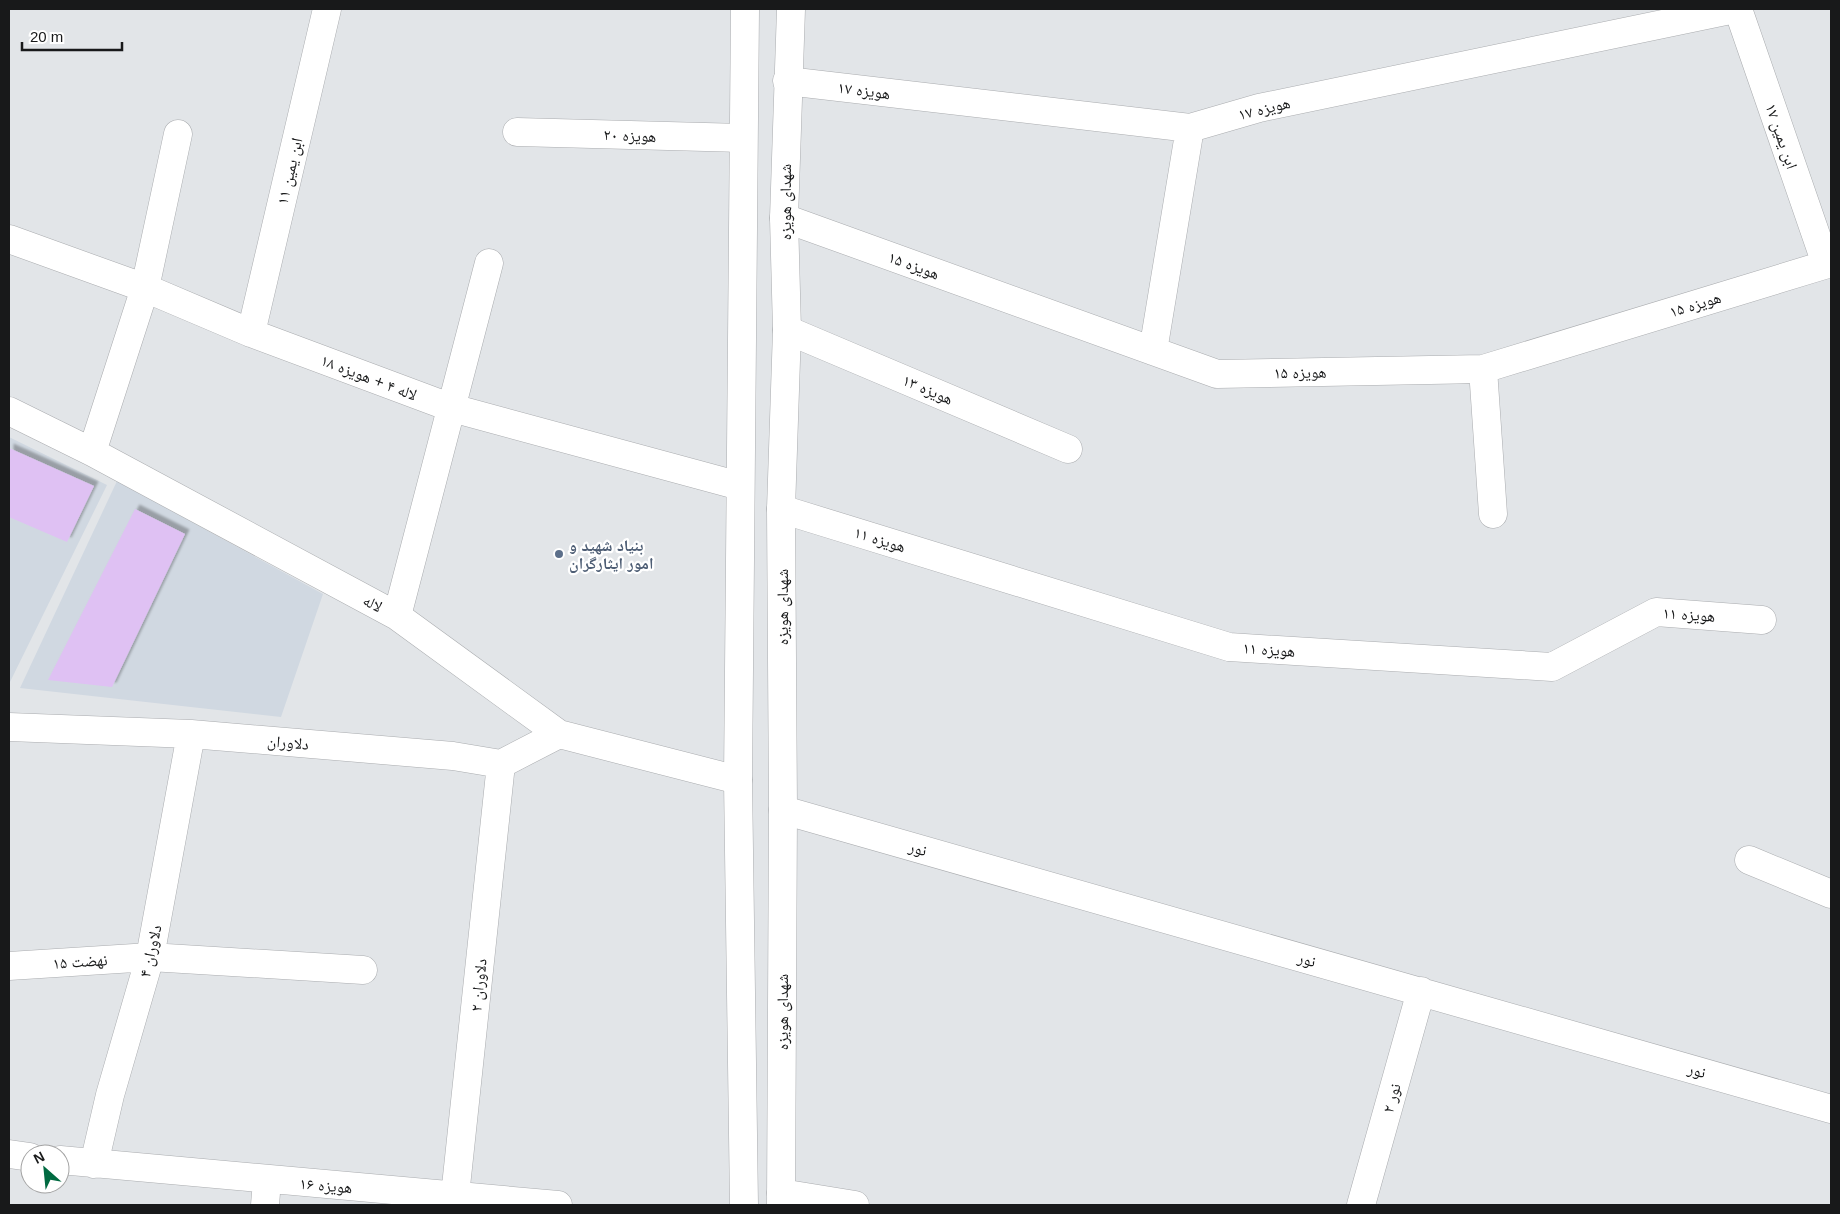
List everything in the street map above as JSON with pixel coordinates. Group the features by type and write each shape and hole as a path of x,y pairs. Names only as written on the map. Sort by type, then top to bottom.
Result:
{"street":[{"name":"ابن یمین ۱۱","path":"251,333 327,9"},
{"path":"744,1205 738,780 745,9"},
{"name":"شهدای هویزه","path":"781,1199 784,810 781,509 787,330 784,218 790,9"},
{"name":"هویزه ۱۷","path":"787,81 1190,128 1259,108 1737,9"},
{"name":"ابن یمین ۱۷","path":"1737,9 1829,263"},
{"path":"1153,351 1190,128"},
{"name":"هویزه ۲۰","path":"518,132 743,138"},
{"path":"92,452 145,288 178,134"},
{"name":"هویزه ۱۵","path":"784,218 1217,374 1483,369 1829,263"},
{"name":"لاله ۴ + هویزه ۱۸","path":"9,239 145,288 251,333 452,408 740,486"},
{"path":"396,616 489,263"},
{"name":"هویزه ۱۳","path":"787,330 1068,449"},
{"path":"1483,369 1492,514"},
{"name":"لاله","path":"9,411 92,452 396,616 559,734 738,780"},
{"name":"هویزه ۱۱","path":"781,509 1228,647 1552,667 1656,612 1762,620"},
{"name":"دلاوران","path":"9,727 191,734 454,756 501,764"},
{"name":"دلاوران ۴","path":"94,1164 110,1095 150,957 191,734"},
{"path":"501,764 559,734"},
{"name":"دلاوران ۲","path":"455,1201 501,764"},
{"name":"نور","path":"784,810 1831,1109"},
{"path":"1749,860 1831,894"},
{"name":"نهضت ۱۵","path":"9,966 150,957 362,970"},
{"name":"نور ۲","path":"1361,1205 1421,991"},
{"name":"هویزه ۱۶","path":"70,1161 266,1192 558,1205"},
{"path":"781,1199 855,1205"}],"shaded area":[{"path":"9,437 107,485 9,684"},
{"path":"117,481 323,594 281,717 20,688"}],"building":[{"path":"9,448 94,486 67,542 9,517"},
{"path":"135,509 185,534 112,687 48,680"}],"place":[{"name":"بنیاد شهید و امور ایثارگران","path":"559,554"}]}
